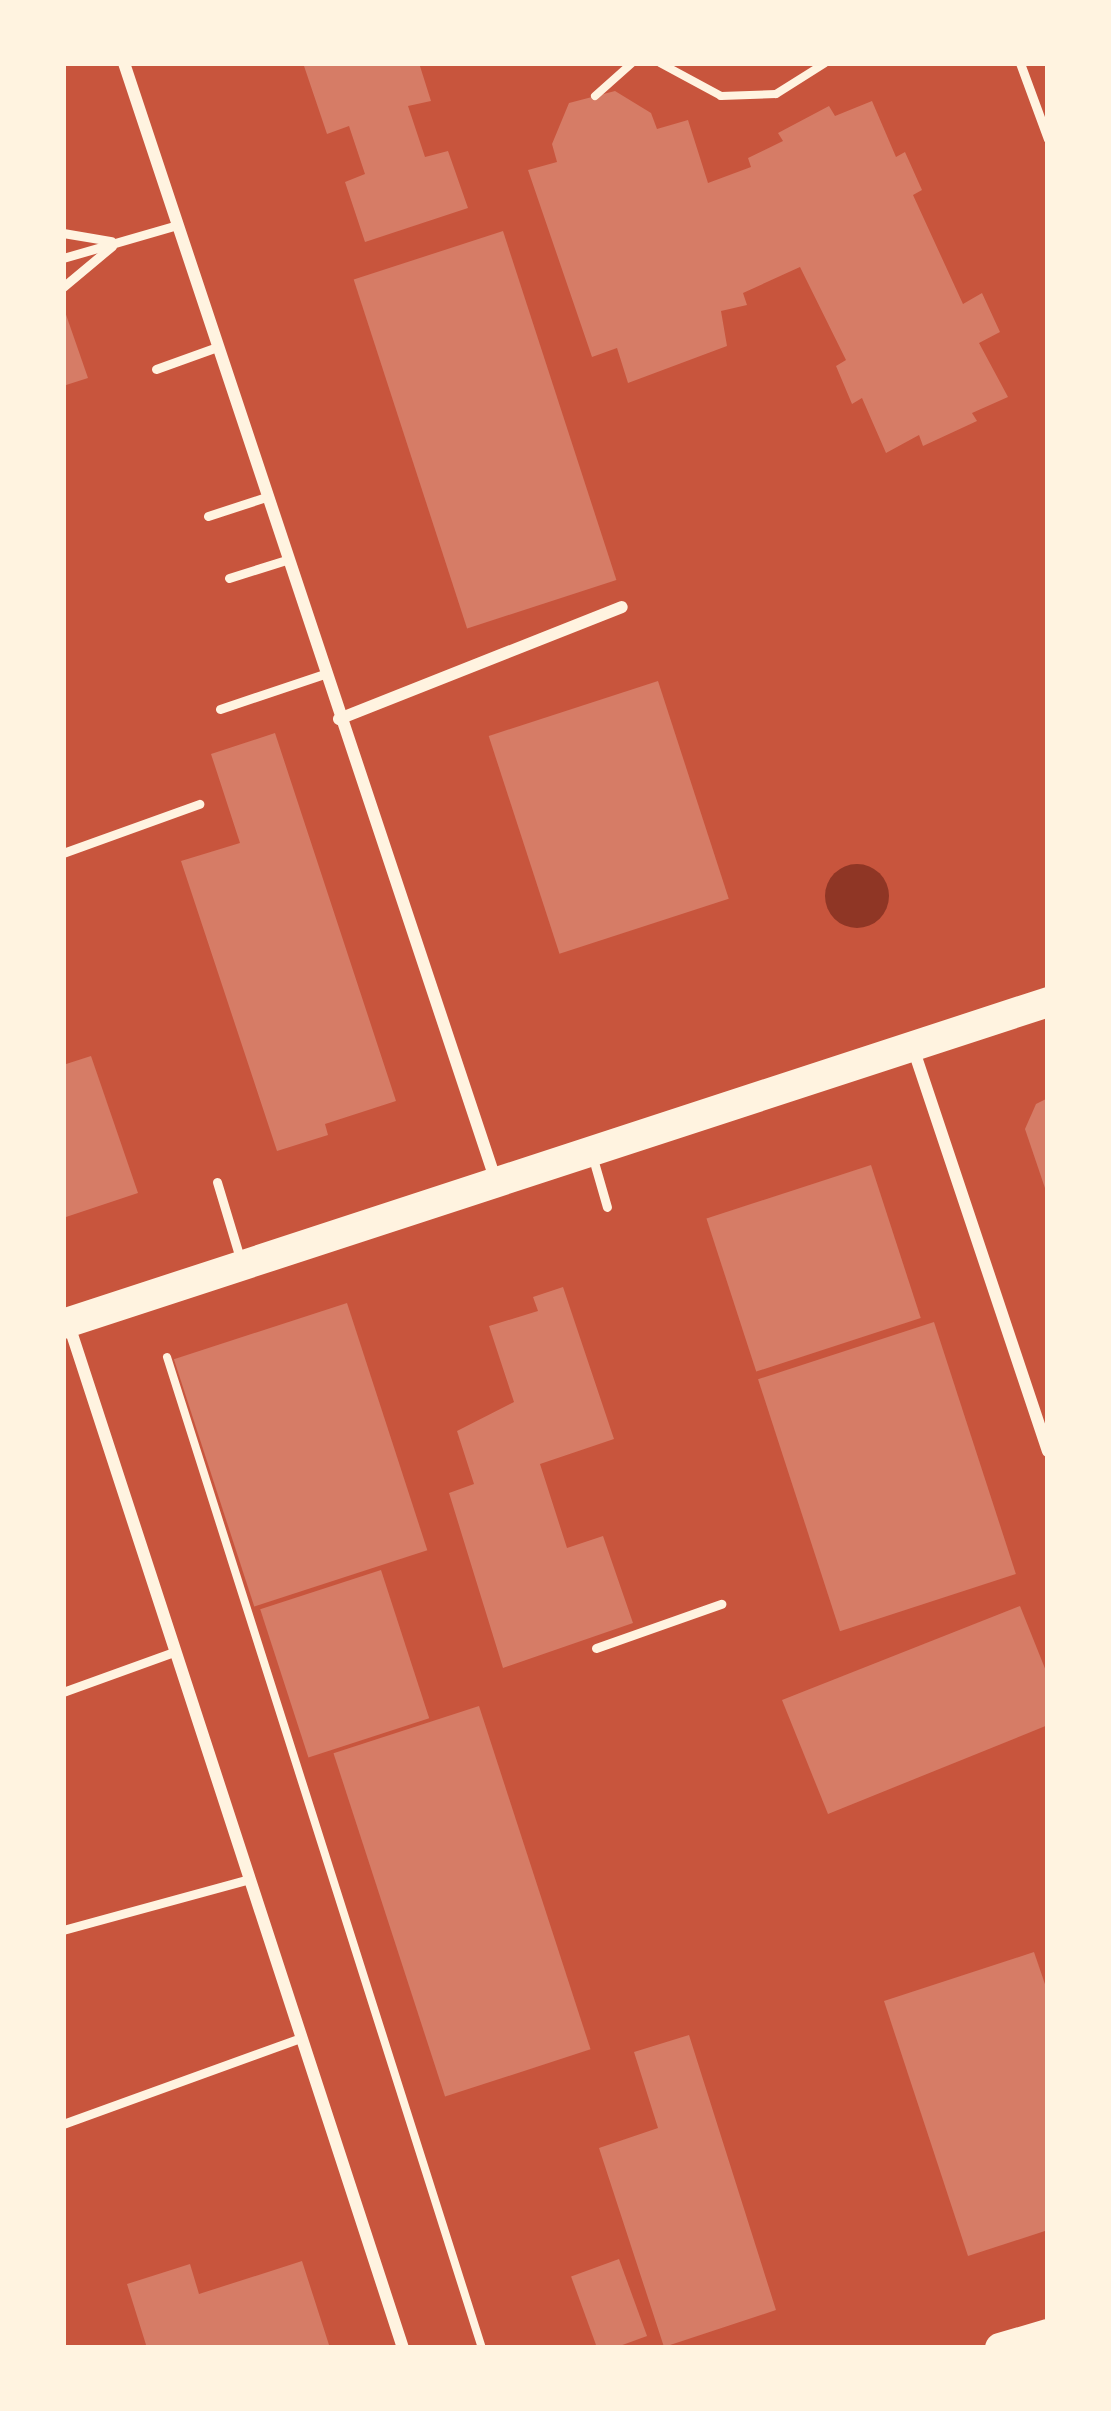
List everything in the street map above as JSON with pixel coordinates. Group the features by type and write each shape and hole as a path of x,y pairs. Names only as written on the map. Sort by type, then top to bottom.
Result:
{"main road":[{"path":"66,1323 914,1052 1048,1002"},
{"path":"1000,2348 1048,2334"}],"street":[{"path":"124,63 497,1185"},
{"path":"339,719 622,607"},
{"path":"914,1052 1048,1450"},
{"path":"66,1323 403,2348"}],"lane":[{"path":"1020,63 1048,139"},
{"path":"63,258 177,225"},
{"path":"63,232 116,242"},
{"path":"63,287 116,242"},
{"path":"156,368 217,347"},
{"path":"208,516 266,497"},
{"path":"230,578 286,560"},
{"path":"220,709 324,674"},
{"path":"63,853 199,804"},
{"path":"592,1155 607,1207"},
{"path":"217,1183 243,1267"},
{"path":"596,1648 721,1604"},
{"path":"63,1692 176,1651"},
{"path":"63,1930 250,1879"},
{"path":"63,2124 302,2038"}],"path":[{"path":"595,96 632,63"},
{"path":"660,63 721,96 776,94 825,63"},
{"path":"166,1357 482,2348"}],"shaded area":[{"path":"857,864 879,874 889,896 879,918 857,928 835,918 825,896 835,874"}],"building":[{"path":"303,63 419,63 431,101 408,106 425,157 448,151 468,208 365,242 345,182 365,174 349,126 327,134"},
{"path":"615,91 651,113 657,129 688,120 708,183 751,167 748,158 783,141 778,133 829,106 835,116 872,101 896,157 905,152 922,190 913,195 963,304 982,293 1000,332 979,343 1008,397 972,413 977,421 923,446 919,435 886,453 862,398 852,404 836,366 846,360 800,267 743,293 747,305 721,311 727,346 628,383 617,348 592,357 528,170 557,162 552,144 569,103"},
{"path":"503,231 616,580 467,629 354,280"},
{"path":"63,306 88,378 63,386"},
{"path":"658,681 729,899 559,954 489,736"},
{"path":"275,733 396,1101 325,1124 328,1135 277,1151 181,861 240,843 211,754"},
{"path":"91,1056 138,1193 63,1218 63,1065"},
{"path":"1048,1098 1047,1194 1025,1129 1036,1104"},
{"path":"871,1165 921,1318 756,1372 706,1218"},
{"path":"563,1287 614,1439 540,1464 567,1548 603,1536 633,1623 503,1668 449,1493 474,1484 457,1431 514,1402 489,1326 538,1311 533,1297"},
{"path":"347,1303 427,1550 254,1607 174,1359"},
{"path":"934,1322 1016,1574 840,1631 758,1379"},
{"path":"381,1570 429,1718 308,1758 260,1609"},
{"path":"1020,1606 1048,1676 1048,1725 828,1814 782,1700"},
{"path":"479,1706 591,2049 445,2097 333,1753"},
{"path":"1034,1952 1048,1993 1048,2230 968,2256 884,2001"},
{"path":"689,2035 776,2310 664,2347 599,2148 658,2128 634,2052"},
{"path":"619,2259 647,2336 614,2348 597,2348 571,2276"},
{"path":"302,2261 330,2348 147,2348 127,2284 190,2264 199,2294"}]}
